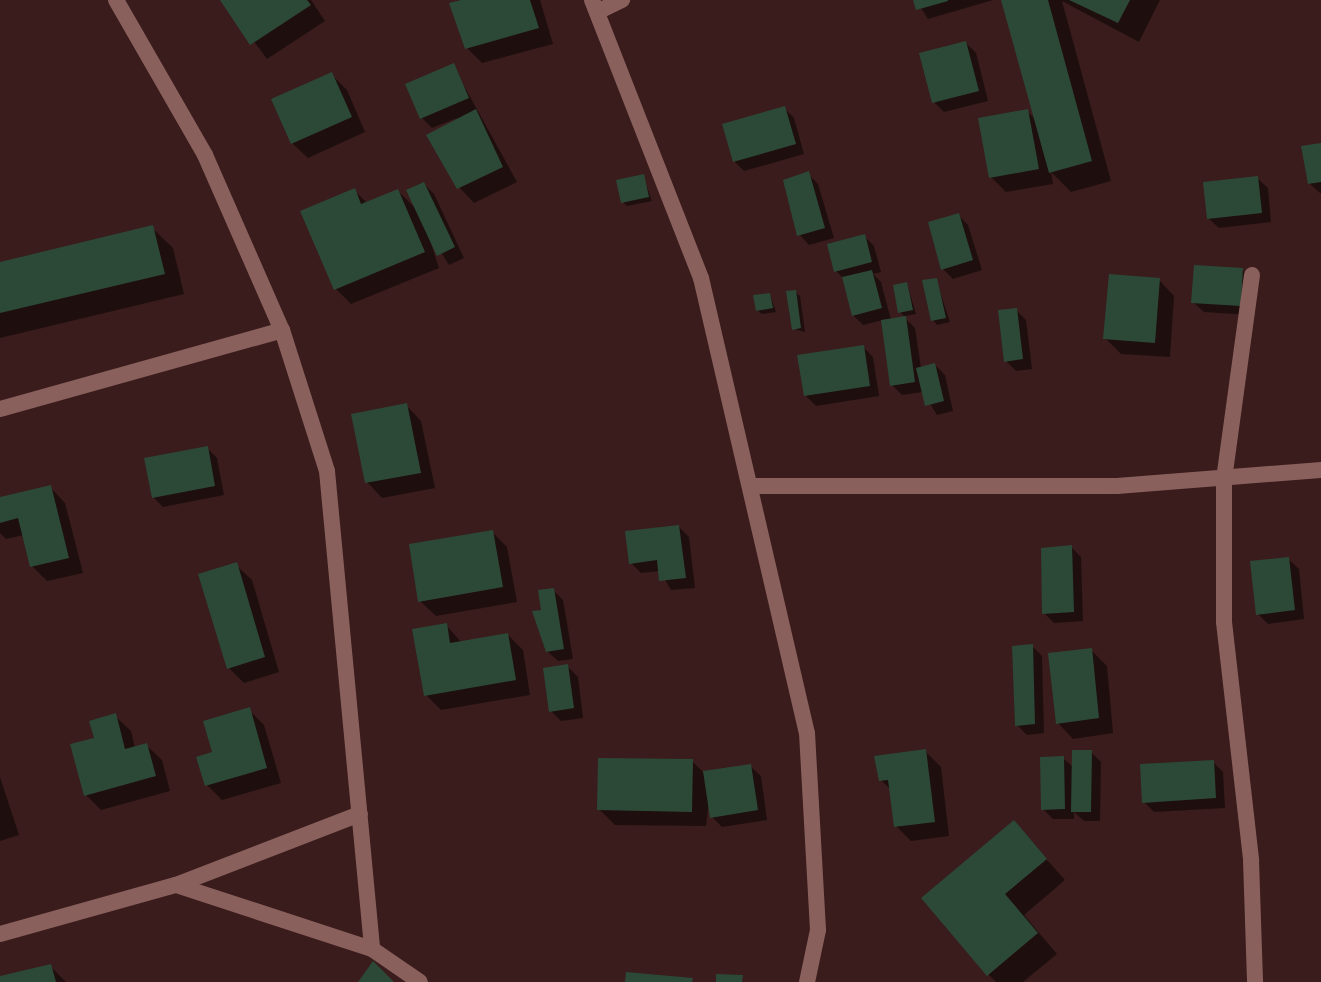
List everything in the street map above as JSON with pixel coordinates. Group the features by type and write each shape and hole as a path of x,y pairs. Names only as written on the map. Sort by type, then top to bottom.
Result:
{"street":[{"path":"116,0 205,155 282,330 327,471 372,949"},
{"path":"622,0 594,6 701,278 752,486 807,733 818,930 807,982"},
{"path":"1252,275 1224,479 1224,622 1251,860 1255,982"},
{"path":"0,409 282,330"},
{"path":"752,486 1117,486 1321,470"},
{"path":"0,934 176,885 360,814"},
{"path":"176,885 372,949 420,982"}],"building":[{"path":"220,0 307,0 311,5 250,45"},
{"path":"461,0 530,0 539,28 465,49 449,3"},
{"path":"913,0 948,0 948,1 916,10"},
{"path":"1001,0 1048,0 1092,161 1049,173"},
{"path":"1069,0 1130,0 1118,23"},
{"path":"966,41 979,91 932,103 919,53"},
{"path":"454,63 469,98 420,119 405,84"},
{"path":"332,72 352,117 291,144 271,99"},
{"path":"785,106 796,144 733,162 722,124"},
{"path":"476,109 503,167 457,189 426,135"},
{"path":"1028,109 1039,169 989,178 978,118"},
{"path":"1321,143 1321,182 1308,184 1301,146"},
{"path":"809,171 825,228 797,236 783,180"},
{"path":"644,174 649,197 621,203 616,180"},
{"path":"1258,176 1262,213 1207,219 1203,182"},
{"path":"424,182 455,247 437,256 406,190"},
{"path":"355,188 361,204 398,189 425,252 334,290 300,211"},
{"path":"959,213 973,260 941,270 928,222"},
{"path":"153,225 165,274 0,313 0,262"},
{"path":"865,234 872,262 834,272 827,244"},
{"path":"1194,265 1243,268 1241,306 1191,303"},
{"path":"872,270 882,308 852,316 842,277"},
{"path":"1109,274 1160,278 1155,343 1103,339"},
{"path":"937,278 946,318 931,321 922,280"},
{"path":"907,282 913,310 898,313 893,285"},
{"path":"796,290 801,328 792,330 786,291"},
{"path":"770,293 773,308 756,311 753,295"},
{"path":"1017,308 1023,359 1004,362 998,310"},
{"path":"906,316 915,382 890,386 881,320"},
{"path":"864,345 870,386 804,396 797,355"},
{"path":"935,363 944,401 925,406 916,368"},
{"path":"407,403 421,473 365,483 351,414"},
{"path":"208,446 215,486 152,498 144,458"},
{"path":"51,485 69,558 30,567 18,518 0,523 0,497"},
{"path":"679,525 686,578 659,581 657,560 629,564 625,531"},
{"path":"493,530 503,587 418,602 409,544"},
{"path":"1072,545 1074,612 1042,614 1041,548"},
{"path":"1289,557 1295,610 1256,615 1250,561"},
{"path":"237,562 265,657 227,669 198,574"},
{"path":"554,588 564,649 546,652 532,611 541,610 538,590"},
{"path":"447,623 450,643 508,633 516,680 424,696 412,629"},
{"path":"1033,644 1035,724 1015,726 1012,646"},
{"path":"1092,648 1099,718 1056,724 1048,653"},
{"path":"568,664 574,708 549,712 543,668"},
{"path":"250,707 267,768 205,786 196,757 212,752 203,721"},
{"path":"116,713 125,749 147,743 156,776 84,796 70,744 94,738 89,721"},
{"path":"926,749 935,822 894,827 888,780 879,781 874,756"},
{"path":"1072,750 1092,750 1091,812 1071,812"},
{"path":"1064,756 1065,809 1041,810 1040,757"},
{"path":"598,758 693,759 692,812 597,810"},
{"path":"1214,760 1216,798 1142,803 1140,764"},
{"path":"751,764 758,810 710,818 703,771"},
{"path":"1014,820 1047,859 1005,894 1038,933 987,976 921,898"},
{"path":"373,961 394,982 358,982"},
{"path":"51,964 56,982 0,982 0,976"},
{"path":"626,972 693,978 692,982 625,982"},
{"path":"716,974 743,975 742,982 716,982"}]}
